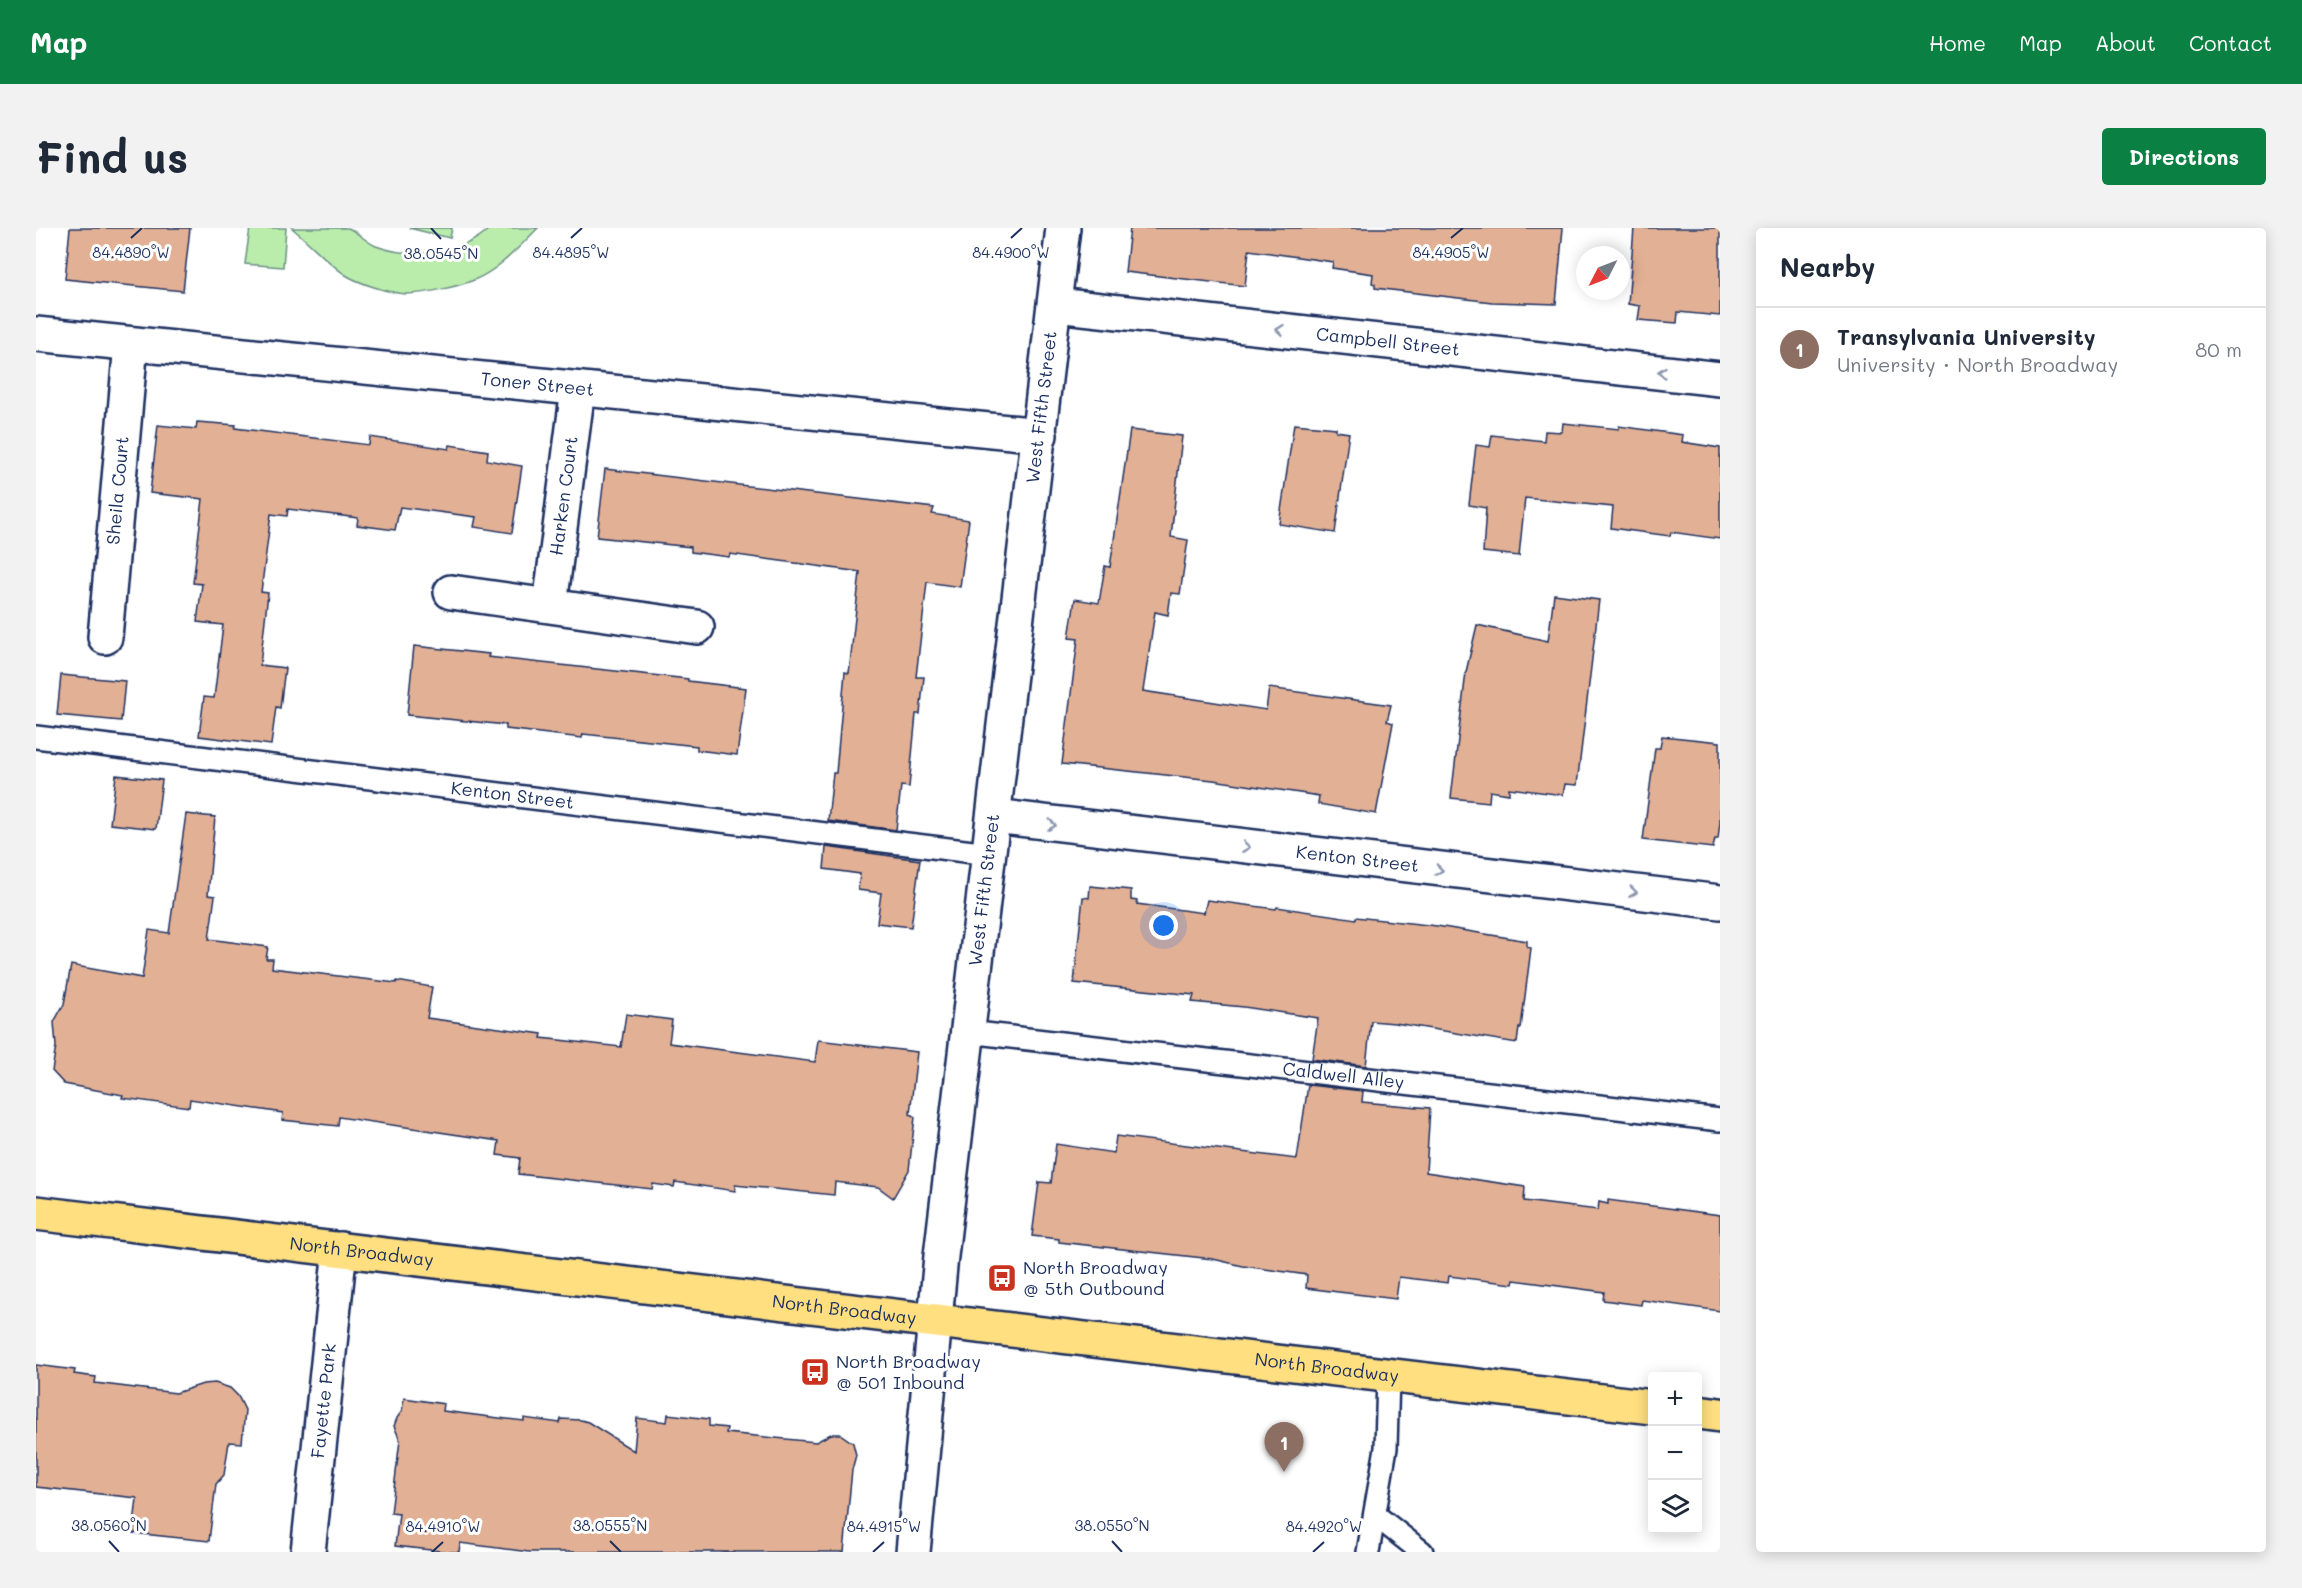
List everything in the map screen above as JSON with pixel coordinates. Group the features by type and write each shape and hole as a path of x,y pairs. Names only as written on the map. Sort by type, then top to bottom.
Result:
{"main road":[{"name":"North Broadway","path":"36,1213 1648,1406"},
{"path":"1702,1413 1720,1415"}],"street":[{"name":"West Fifth Street","path":"913,1552 934,1320 1064,228"},
{"name":"Campbell Street","path":"1056,305 1720,379"},
{"name":"Toner Street","path":"36,334 1040,435"},
{"name":"Sheila Court","path":"105,637 131,344"},
{"name":"Harken Court","path":"550,605 578,389"},
{"path":"451,592 697,627"},
{"name":"Kenton Street","path":"994,816 1720,902"},
{"name":"Fayette Park","path":"308,1552 340,1249"}],"lane":[{"name":"Kenton Street","path":"36,736 989,854"},
{"name":"Caldwell Alley","path":"968,1032 1720,1120"},
{"path":"1368,1552 1386,1448 1388,1375"},
{"path":"1375,1515 1422,1552"}],"green space":[{"path":"250,228 286,228 283,267 245,264"},
{"path":"292,228 348,228 376,246 420,253 451,249 465,244 490,228 538,228 508,257 483,276 449,288 406,294 374,287 344,274"},
{"path":"409,228 452,228 450,238"}],"building":[{"path":"70,228 190,228 183,291 65,279"},
{"path":"1130,228 1563,228 1556,304 1492,302 1375,288 1375,284 1372,283 1373,274 1332,268 1333,262 1249,250 1245,286 1125,272"},
{"path":"1634,228 1720,228 1720,316 1678,312 1677,323 1638,320 1640,306 1628,304"},
{"path":"197,422 236,425 235,428 369,445 370,437 449,449 450,445 488,451 487,460 522,466 512,533 474,527 476,517 400,507 395,530 357,525 358,518 288,509 287,516 271,514 261,592 268,593 260,665 285,668 280,708 276,707 271,745 199,736 204,697 214,698 223,625 197,622 202,584 193,583 203,499 150,493 158,425 196,429"},
{"path":"1563,423 1619,429 1619,426 1683,435 1682,442 1720,448 1720,539 1671,532 1670,536 1611,528 1613,507 1525,498 1519,556 1483,552 1486,508 1469,505 1476,445 1490,447 1492,435 1544,441 1545,431 1562,432"},
{"path":"1294,424 1336,428 1336,431 1349,433 1335,533 1279,524"},
{"path":"1130,430 1182,436 1171,537 1188,540 1180,594 1171,593 1168,615 1155,612 1143,691 1266,710 1269,688 1391,705 1387,721 1393,723 1376,814 1318,804 1319,796 1213,780 1062,764 1078,639 1069,638 1075,599 1099,603 1105,566 1110,567"},
{"path":"605,469 934,508 932,514 969,520 960,587 927,582 916,677 924,677 920,714 916,714 909,787 901,786 896,830 828,821 833,773 836,773 845,672 849,673 860,572 730,554 729,557 691,552 691,547 597,537"},
{"path":"1554,594 1599,600 1577,785 1565,784 1563,795 1509,788 1509,794 1490,791 1489,802 1451,798 1466,672 1477,625 1548,641"},
{"path":"414,646 746,688 737,755 697,750 697,746 583,734 582,738 506,729 506,725 407,715"},
{"path":"61,675 125,681 121,721 57,715"},
{"path":"1662,736 1720,742 1720,822 1718,839 1715,839 1713,848 1643,840 1655,748 1660,748"},
{"path":"116,775 162,780 156,829 110,824"},
{"path":"186,814 215,817 208,895 215,896 209,939 268,947 266,959 273,959 272,968 396,983 397,981 432,987 427,1018 542,1034 541,1038 621,1047 626,1014 672,1020 669,1043 815,1062 818,1040 917,1052 910,1114 915,1117 909,1170 893,1198 878,1187 835,1182 834,1195 735,1185 735,1191 675,1182 674,1187 653,1184 652,1189 518,1174 520,1158 497,1155 499,1141 339,1117 338,1126 282,1120 283,1113 190,1099 189,1107 122,1098 123,1095 64,1084 52,1071 56,1046 54,1022 64,1004 71,965 142,978 149,930 169,933"},
{"path":"826,847 920,860 911,927 877,923 881,893 858,890 860,874 824,869"},
{"path":"1090,886 1131,890 1131,900 1137,901 1137,904 1204,913 1207,900 1276,909 1277,907 1356,919 1356,917 1437,926 1527,941 1527,947 1531,948 1517,1043 1371,1021 1366,1066 1312,1059 1318,1018 1192,1002 1194,995 1074,983 1083,897 1089,898"},
{"path":"1308,1085 1363,1091 1362,1102 1430,1108 1426,1172 1525,1187 1524,1201 1598,1210 1599,1202 1608,1204 1608,1200 1720,1215 1720,1311 1642,1300 1641,1305 1603,1300 1604,1292 1514,1280 1513,1284 1449,1276 1448,1283 1399,1277 1396,1299 1306,1288 1307,1275 1243,1266 1213,1259 1059,1242 1059,1239 1032,1236 1039,1182 1051,1183 1056,1144 1114,1153 1116,1136 1297,1159"},
{"path":"36,1365 75,1370 74,1374 96,1377 95,1383 176,1393 203,1384 215,1383 230,1388 238,1396 245,1410 242,1443 229,1442 224,1475 216,1484 209,1541 133,1533 137,1498 36,1487"},
{"path":"404,1398 444,1404 443,1411 524,1421 524,1418 560,1423 561,1419 581,1420 588,1422 634,1451 637,1418 667,1422 668,1414 709,1419 709,1426 727,1428 726,1433 816,1442 831,1434 840,1434 853,1443 856,1455 852,1470 844,1552 529,1552 460,1543 459,1552 449,1552 395,1546 399,1514 391,1513 400,1440 394,1426 402,1411"}],"place":[{"name":"North Broadway @ 5th Outbound","path":"1002,1278"},
{"name":"North Broadway @ 501 Inbound","path":"815,1372"},
{"name":"Transylvania University","path":"1284,1472"}]}
